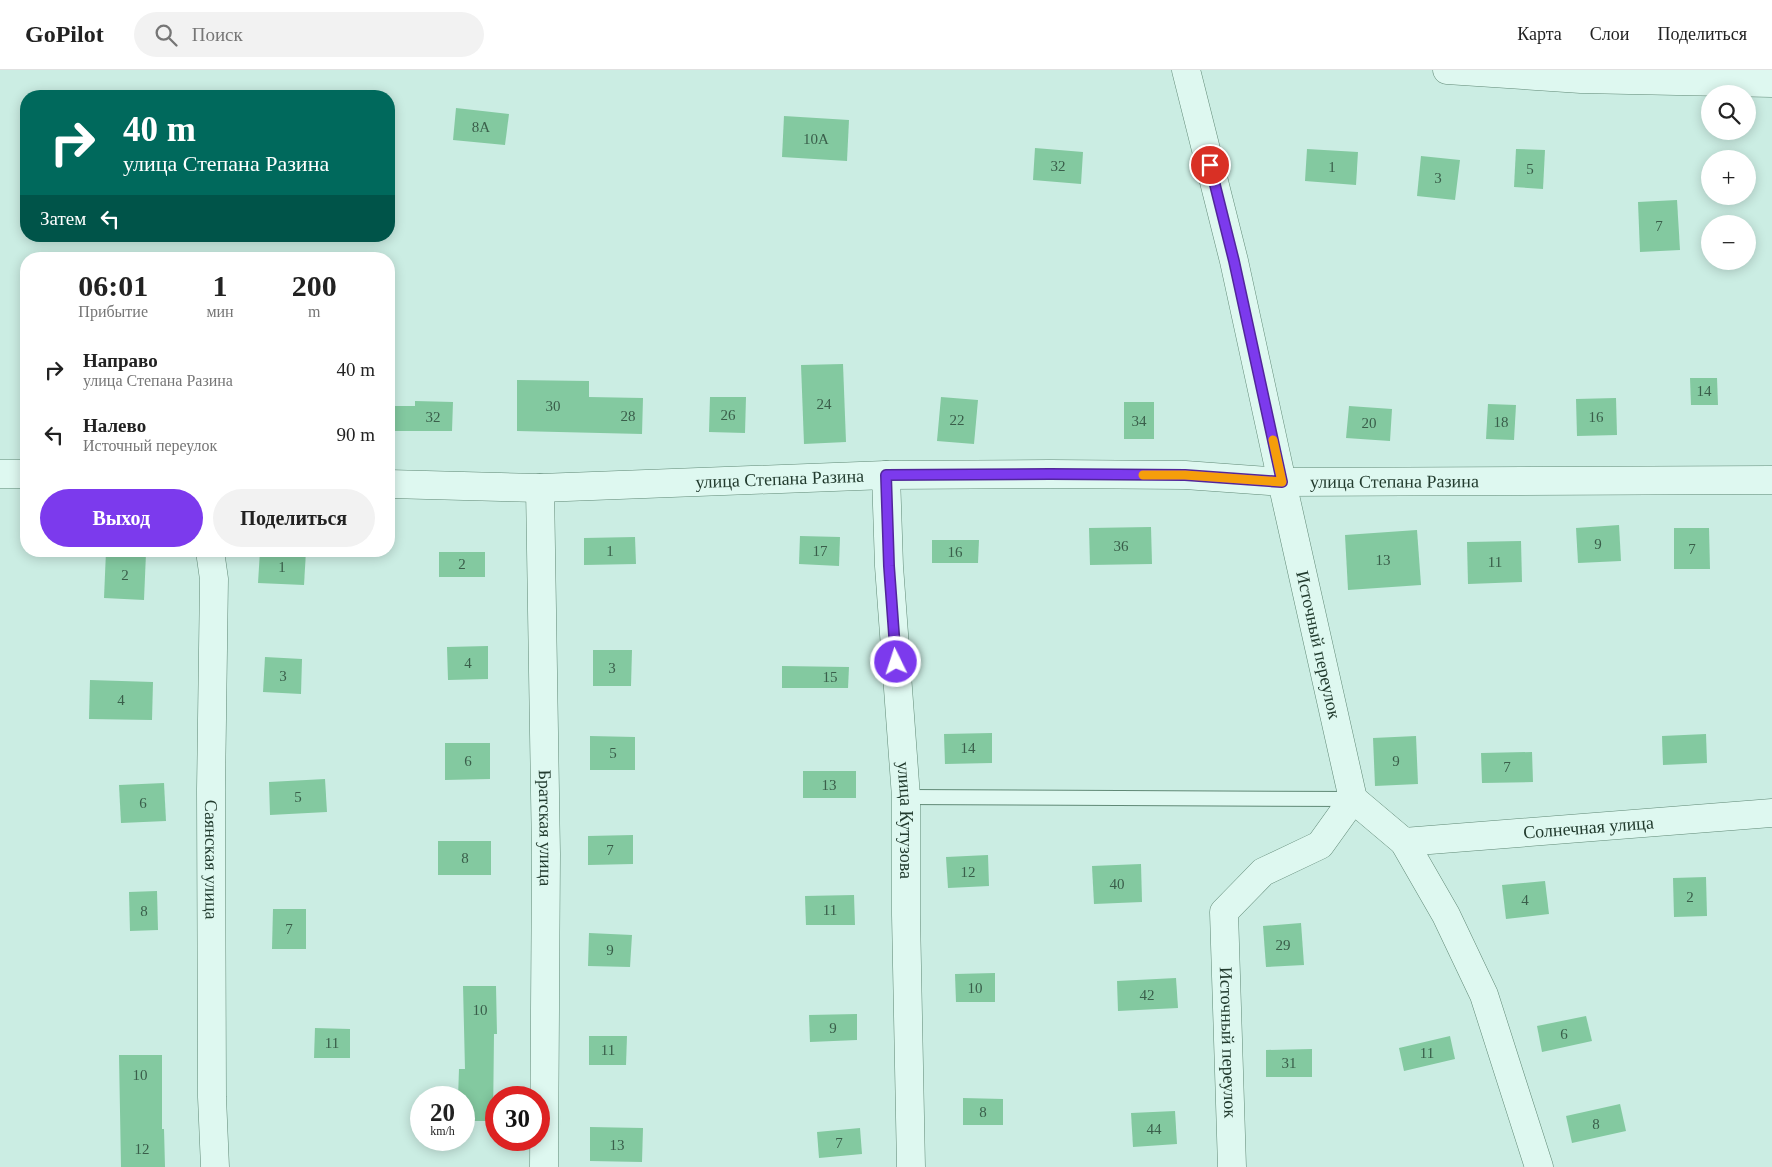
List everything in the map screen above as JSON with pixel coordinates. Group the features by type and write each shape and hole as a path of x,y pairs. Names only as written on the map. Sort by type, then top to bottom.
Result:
{"street":[{"name":"Источный переулок","path":"1186,70 1234,261 1353,798 1320,845 1263,872 1224,912 1232,1167"},
{"path":"1447,70 1581,79 1772,83"},
{"path":"0,474 20,474"},
{"name":"улица Степана Разина","path":"395,484 540,488 886,475 1050,474 1185,475 1282,482 1772,480"},
{"name":"улица Кутузова","path":"886,475 889,566 906,797 906,915 911,1167"},
{"name":"Братская улица","path":"540,488 546,854 544,1167"},
{"name":"Саянская улица","path":"211,557 214,579 211,790 212,1096 215,1167"},
{"path":"1353,798 1404,842 1446,915 1484,995 1539,1167"},
{"name":"Солнечная улица","path":"1404,842 1772,813"}],"lane":[{"path":"906,797 1353,798"}],"building":[{"path":"456,108 509,114 505,145 453,140"},
{"path":"784,116 849,120 847,161 782,157"},
{"path":"1035,148 1083,152 1081,184 1033,180"},
{"path":"1307,149 1358,152 1356,185 1305,181"},
{"path":"1516,149 1545,150 1543,189 1514,187"},
{"path":"1421,156 1460,160 1455,200 1417,196"},
{"path":"1677,200 1680,250 1640,252 1638,202"},
{"path":"843,364 846,442 804,444 801,365"},
{"path":"1690,378 1717,378 1718,405 1691,405"},
{"path":"517,380 589,381 589,397 643,398 642,434 517,431"},
{"path":"710,397 746,397 745,433 709,432"},
{"path":"941,397 978,400 974,444 937,441"},
{"path":"1616,398 1617,435 1577,436 1576,399"},
{"path":"415,401 453,402 452,431 395,431 395,406 415,406"},
{"path":"1124,402 1154,402 1154,439 1124,439"},
{"path":"1488,404 1516,405 1514,440 1486,439"},
{"path":"1349,406 1392,409 1390,441 1346,438"},
{"path":"1619,525 1621,561 1578,563 1576,528"},
{"path":"1151,527 1152,564 1090,565 1089,528"},
{"path":"1674,528 1709,528 1710,569 1674,569"},
{"path":"1417,530 1421,585 1348,590 1345,535"},
{"path":"800,536 840,537 839,566 799,564"},
{"path":"635,537 636,564 584,565 584,538"},
{"path":"932,540 979,540 978,563 932,563"},
{"path":"1521,541 1522,582 1468,584 1467,542"},
{"path":"439,552 485,552 485,577 439,577"},
{"path":"106,557 146,557 144,600 104,598"},
{"path":"260,557 306,557 304,585 258,583"},
{"path":"488,646 488,679 448,680 447,647"},
{"path":"593,650 632,650 631,686 593,686"},
{"path":"265,657 302,659 301,694 263,692"},
{"path":"782,666 849,667 848,688 782,688"},
{"path":"90,680 153,682 152,720 89,719"},
{"path":"992,733 992,763 945,764 944,734"},
{"path":"1706,734 1707,763 1663,765 1662,736"},
{"path":"590,736 635,737 635,770 590,770"},
{"path":"1416,736 1418,784 1375,786 1373,738"},
{"path":"445,743 490,743 490,779 445,780"},
{"path":"1532,752 1533,782 1482,783 1481,753"},
{"path":"803,771 856,771 856,798 803,798"},
{"path":"325,779 327,812 270,815 269,782"},
{"path":"164,783 166,821 121,823 119,785"},
{"path":"633,835 633,864 588,865 588,836"},
{"path":"438,841 491,841 491,875 438,875"},
{"path":"988,855 989,886 948,888 946,857"},
{"path":"1141,864 1142,902 1094,904 1092,866"},
{"path":"1706,877 1707,916 1674,917 1673,878"},
{"path":"1545,881 1549,914 1506,919 1502,885"},
{"path":"157,891 158,930 130,931 129,892"},
{"path":"854,895 855,925 806,925 805,896"},
{"path":"273,909 306,909 306,949 272,949"},
{"path":"1301,923 1304,965 1266,967 1263,926"},
{"path":"589,933 632,935 630,967 588,966"},
{"path":"995,973 995,1002 956,1002 955,974"},
{"path":"1176,978 1178,1008 1118,1011 1117,981"},
{"path":"463,986 496,986 497,1034 494,1034 493,1086 485,1086 485,1121 475,1121 475,1086 458,1086 459,1069 465,1069"},
{"path":"857,1014 857,1040 810,1042 809,1015"},
{"path":"1586,1016 1592,1041 1542,1052 1537,1026"},
{"path":"315,1028 350,1029 350,1058 314,1058"},
{"path":"589,1036 627,1036 626,1065 589,1065"},
{"path":"1450,1036 1455,1059 1404,1071 1399,1048"},
{"path":"1312,1049 1312,1077 1266,1077 1266,1050"},
{"path":"119,1055 162,1055 162,1129 164,1129 165,1167 121,1167"},
{"path":"963,1098 1003,1099 1003,1125 963,1125"},
{"path":"1620,1104 1626,1131 1572,1143 1566,1116"},
{"path":"1175,1111 1177,1144 1133,1147 1131,1113"},
{"path":"590,1127 643,1128 642,1162 590,1161"},
{"path":"860,1128 862,1154 819,1158 817,1132"}],"slow traffic":[{"path":"1143,475 1185,475 1282,482 1273,440"}],"route":[{"path":"896,662 889,566 886,475 1185,475 1282,482 1234,261 1210,165"}]}
